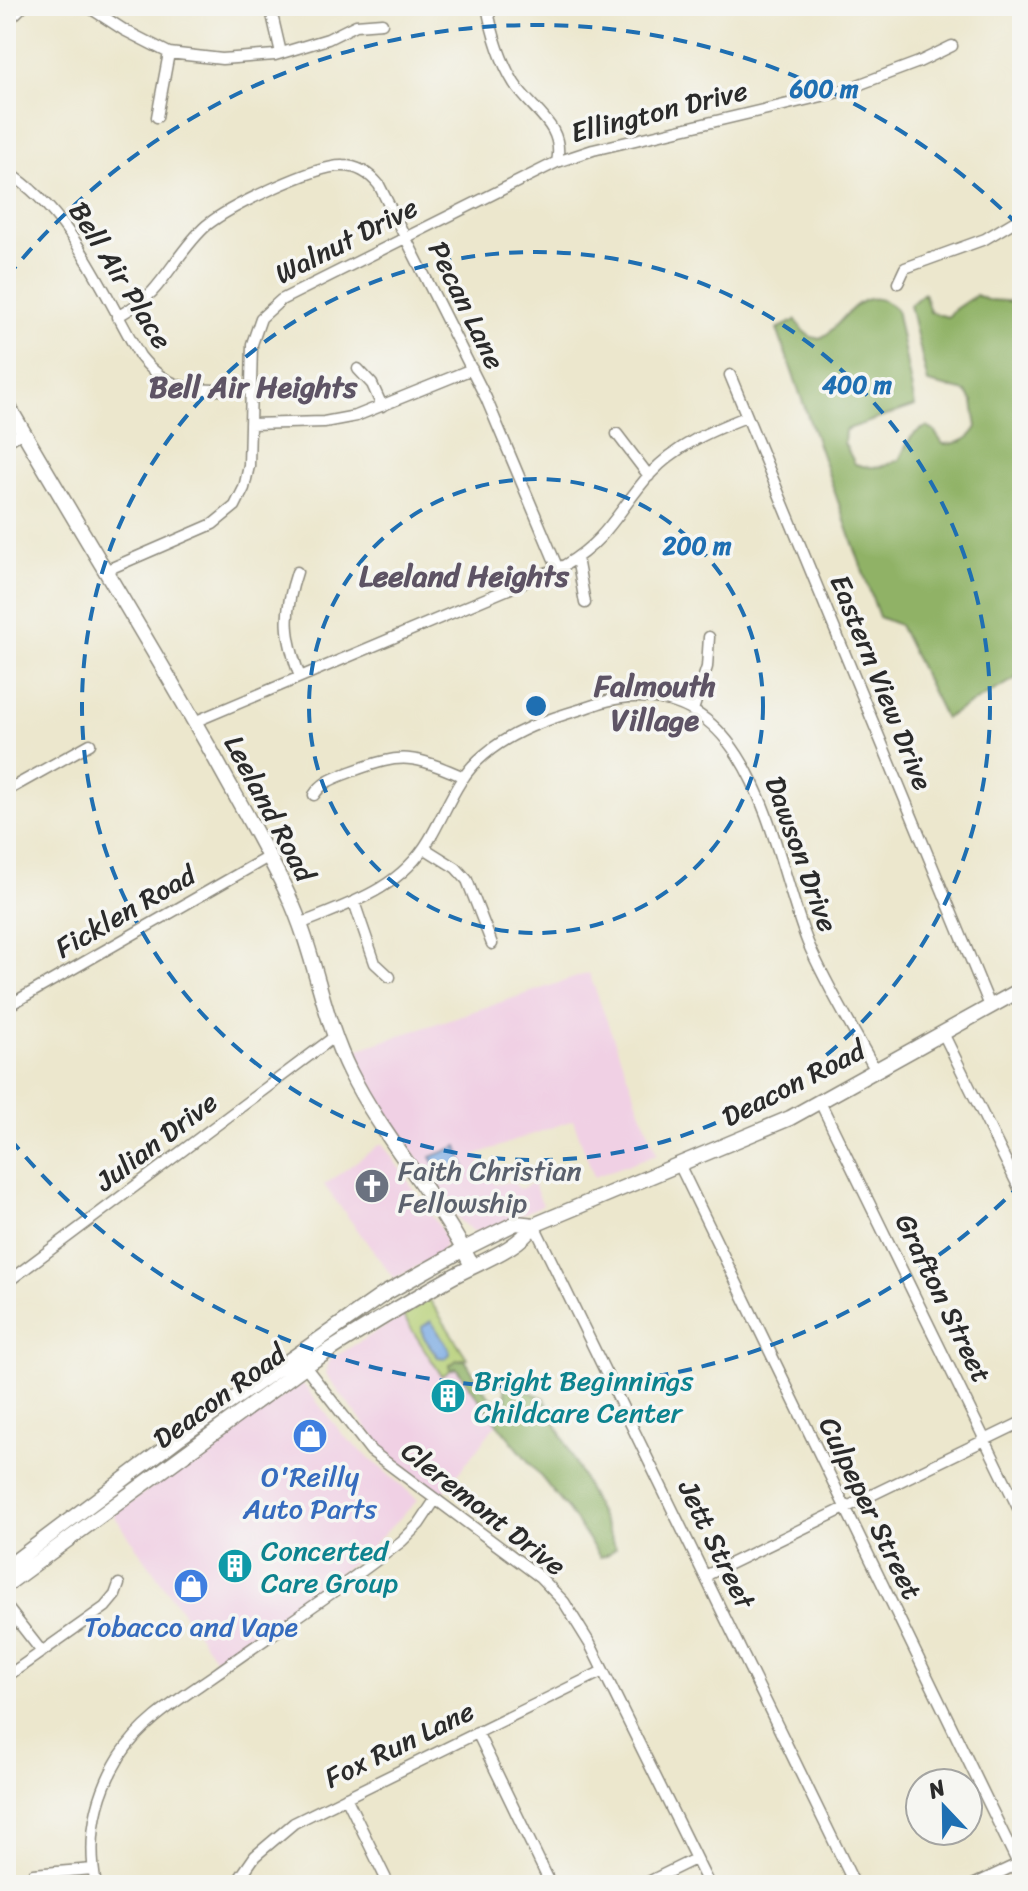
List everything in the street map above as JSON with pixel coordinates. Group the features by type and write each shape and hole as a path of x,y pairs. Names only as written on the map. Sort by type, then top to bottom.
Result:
{"main road":[{"name":"Leeland Road","path":"6,402 107,570 268,857 300,924 334,1037 365,1099 464,1249"},
{"name":"Deacon Road","path":"6,1585 384,1294 516,1223 534,1225 751,1136 820,1102 1022,989"},
{"name":"Deacon Road","path":"6,1568 180,1437 300,1360 352,1335 525,1238 534,1225"},
{"path":"464,1249 472,1266"}],"street":[{"path":"6,23 23,6"},
{"path":"87,6 124,30 169,53 227,59 281,53 328,39 356,25 382,23"},
{"path":"270,6 281,53"},
{"path":"487,6 507,70 557,135 560,150 557,162"},
{"name":"Ellington Drive","path":"557,162 593,150 839,92 952,46"},
{"path":"157,117 169,53"},
{"name":"Walnut Drive","path":"107,570 213,524 228,513 239,498 247,474 253,334 269,309 406,236 557,162"},
{"name":"Pecan Lane","path":"117,317 151,293 187,245 219,216 246,201 331,167 350,166 367,173 375,180 406,236 472,369 558,569"},
{"name":"Bell Air Place","path":"6,171 39,196 61,220 140,356 166,381 197,390 250,389"},
{"path":"898,283 905,268 985,239 1022,217"},
{"path":"358,369 372,384 382,406"},
{"path":"250,424 324,422 356,416 472,369"},
{"name":"Eastern View Drive","path":"730,375 990,1006"},
{"path":"194,722 558,569 605,535 649,476 666,459 691,441 746,417"},
{"path":"6,442 23,432"},
{"path":"617,434 649,476"},
{"path":"577,558 585,603"},
{"path":"297,572 286,617 290,650 300,677"},
{"path":"693,710 707,667 709,637"},
{"name":"Dawson Drive","path":"300,924 389,884 424,848 453,792 483,756 519,733 553,717 612,699 648,697 693,710 720,731 748,773 769,821 808,943 876,1071"},
{"path":"6,791 90,744"},
{"path":"314,795 328,780 391,758 414,758 464,777"},
{"path":"424,848 456,868 467,880 492,944"},
{"name":"Ficklen Road","path":"6,1007 268,857"},
{"path":"354,902 375,963 390,977"},
{"path":"943,1033 1022,1194"},
{"name":"Julian Drive","path":"6,1283 334,1037"},
{"name":"Grafton Street","path":"820,1102 1022,1516"},
{"name":"Culpeper Street","path":"679,1164 1020,1868"},
{"name":"Jett Street","path":"534,1225 855,1885"},
{"name":"Cleremont Drive","path":"300,1360 371,1451 552,1588 573,1614 709,1885"},
{"path":"705,1576 1022,1422"},
{"path":"96,1885 92,1826 112,1768 131,1741 176,1702 402,1541 419,1524 435,1500"},
{"path":"6,1677 105,1607 119,1584"},
{"path":"6,1606 42,1652"},
{"name":"Fox Run Lane","path":"235,1885 255,1856 280,1833 346,1797 603,1671"},
{"path":"477,1732 551,1885"},
{"path":"346,1797 389,1885"},
{"path":"642,1885 695,1859"},
{"path":"973,1885 1020,1868"},
{"path":"33,1874 93,1869"}],"shaded area":[{"path":"589,973 657,1154 594,1177 573,1120 475,1155 495,1184 512,1182 520,1189 533,1183 543,1205 484,1231 473,1231 461,1222 373,1095 350,1052"},
{"path":"382,1143 443,1232 446,1242 440,1254 394,1279 324,1185"},
{"path":"403,1316 442,1376 456,1367 497,1423 440,1497 394,1459 326,1375 329,1360"},
{"path":"302,1383 344,1436 418,1500 361,1557 216,1660 113,1514"}],"green space":[{"path":"924,293 930,312 948,317 976,295 987,300 1022,302 1022,665 1015,679 945,718 899,625 879,617 777,329 796,320 808,335 820,338 865,300 879,299 896,309 915,406 845,430 844,443 855,464 882,466 899,460 912,436 927,427 943,444 963,441 977,427 973,402 966,392 928,383 910,305"},
{"path":"429,1299 467,1358 457,1360 449,1366 451,1370 442,1376 403,1316"},
{"path":"457,1360 465,1360 482,1387 498,1402 505,1404 507,1398 503,1385 510,1383 544,1398 616,1548 600,1557 568,1510 456,1368 451,1370 449,1366"}],"water":[{"path":"458,1146 467,1174 457,1182 445,1182 431,1157"},
{"path":"431,1321 449,1349 450,1354 445,1358 438,1357 423,1336 422,1327"}],"place":[{"name":"Faith Christian Fellowship","path":"372,1186"},
{"name":"Bright Beginnings Childcare Center","path":"448,1396"},
{"name":"O'Reilly Auto Parts","path":"310,1436"},
{"name":"Concerted Care Group","path":"235,1566"},
{"name":"Tobacco and Vape","path":"191,1586"}],"district":[{"name":"Bell Air Heights","path":"253,387"},
{"name":"Leeland Heights","path":"464,576"},
{"name":"Falmouth Village","path":"655,703"}]}
